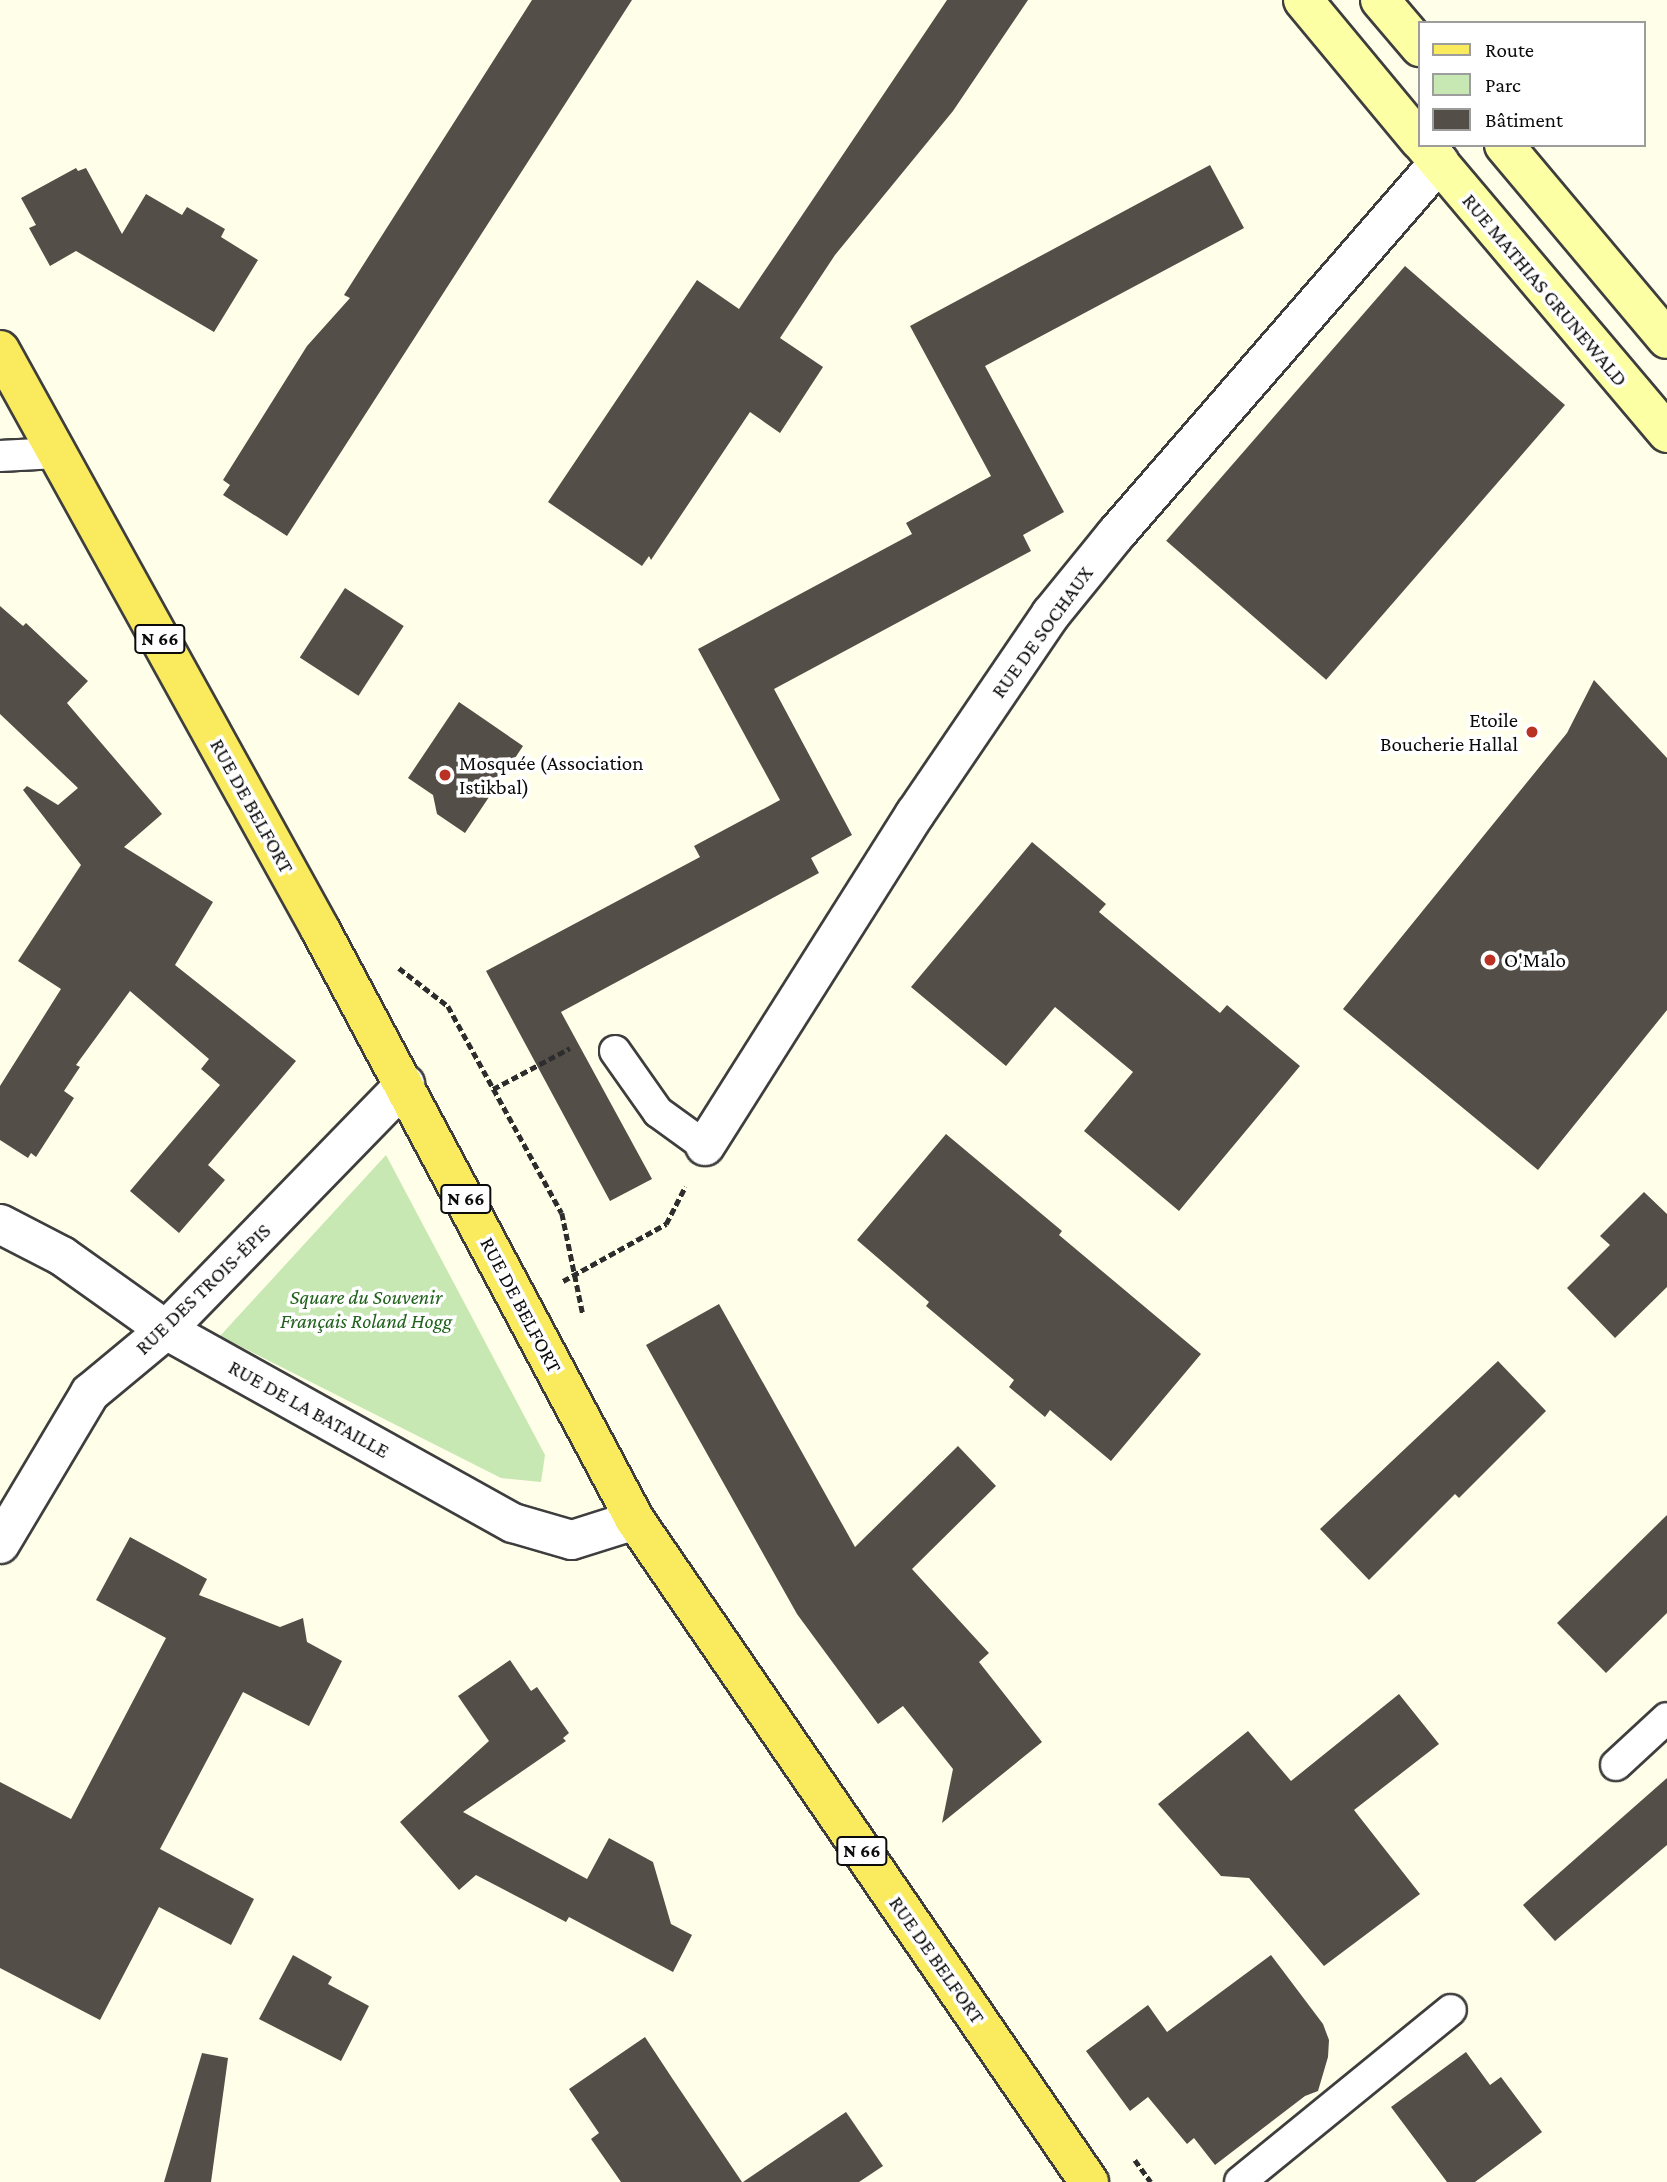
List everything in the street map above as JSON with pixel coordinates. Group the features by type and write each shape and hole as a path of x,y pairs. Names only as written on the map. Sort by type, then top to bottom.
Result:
{"main road":[{"name":"RUE DE BELFORT","path":"0,350 405,1084 635,1520 1088,2182"}],"street":[{"name":"RUE MATHIAS GRUNEWALD","path":"1303,0 1418,137"},
{"path":"1380,0 1418,45"},
{"path":"1506,147 1667,339"},
{"name":"RUE MATHIAS GRUNEWALD","path":"1428,149 1661,414"},
{"name":"RUE DE SOCHAUX","path":"705,1146 915,814 1051,614 1428,149"},
{"name":"RUE DES TROIS-ÉPIS","path":"0,1544 90,1393 166,1330 405,1084"},
{"name":"RUE DE LA BATAILLE","path":"0,1224 62,1256 166,1330 513,1523 572,1540 635,1520"}],"lane":[{"path":"0,456 57,453"},
{"path":"615,1051 658,1112 705,1146"},
{"path":"1616,1765 1667,1718"},
{"path":"1240,2182 1451,2010"}],"path":[{"path":"389,960 448,1006 562,1213 585,1324"},
{"path":"493,1089 593,1036 615,1051"},
{"path":"575,1273 666,1224 705,1146"},
{"path":"1127,2149 1151,2182"}],"green space":[{"name":"Square du Souvenir Français Roland Hogg","path":"386,1155 545,1455 541,1482 501,1478 220,1336"}],"building":[{"path":"532,0 632,0 287,536 223,495 230,485 223,480 307,346 350,298 344,295"},
{"path":"947,0 1028,0 953,111 835,255 780,338 823,367 780,433 750,412 651,560 649,556 642,566 548,502 697,280 739,309"},
{"path":"1210,165 1244,228 985,366 1064,512 1023,535 1031,551 774,689 852,835 811,858 819,873 561,1012 652,1179 610,1201 486,971 700,857 694,846 780,800 698,649 912,534 906,523 991,476 910,326"},
{"path":"76,168 78,171 86,168 122,234 146,194 182,215 187,207 225,229 221,237 258,260 214,332 76,251 50,266 29,228 36,225 21,198"},
{"path":"1405,266 1565,405 1326,680 1166,541"},
{"path":"345,588 404,626 359,696 300,658"},
{"path":"0,606 23,626 26,623 88,681 67,703 162,814 124,847 213,902 175,965 296,1061 208,1165 225,1180 179,1233 130,1191 220,1085 201,1069 209,1059 130,991 76,1065 80,1067 64,1091 74,1098 36,1157 31,1153 28,1158 0,1140 0,1086 61,989 18,961 81,865 23,790 27,786 58,805 78,788 0,714"},
{"path":"1594,680 1667,758 1667,1010 1538,1170 1343,1009 1567,733"},
{"path":"459,702 523,746 465,833 437,814 433,795 408,778"},
{"path":"1032,842 1106,904 1099,912 1220,1013 1227,1005 1300,1066 1179,1211 1084,1131 1133,1072 1055,1007 1006,1066 911,987"},
{"path":"946,1134 1062,1231 1059,1235 1201,1354 1111,1461 1050,1410 1045,1417 1009,1387 1014,1380 926,1306 929,1302 857,1240"},
{"path":"1644,1192 1667,1214 1667,1287 1615,1338 1567,1288 1610,1245 1600,1236"},
{"path":"719,1304 855,1547 958,1446 996,1486 912,1569 989,1653 979,1662 1042,1742 942,1823 953,1769 903,1706 878,1724 797,1614 646,1345"},
{"path":"1498,1361 1546,1411 1459,1498 1455,1494 1369,1580 1320,1529"},
{"path":"1667,1515 1667,1613 1606,1673 1557,1623"},
{"path":"130,1537 207,1579 199,1595 280,1627 303,1618 307,1642 342,1661 309,1726 243,1692 160,1849 254,1899 231,1945 159,1907 100,2020 0,1968 0,1782 71,1819 166,1638 96,1600"},
{"path":"510,1660 531,1691 537,1687 569,1733 563,1738 566,1741 463,1812 587,1879 609,1838 653,1862 671,1924 692,1935 673,1972 569,1917 566,1922 476,1875 459,1890 400,1822 489,1741 458,1696"},
{"path":"1399,1694 1439,1744 1354,1810 1420,1894 1324,1966 1249,1878 1221,1876 1158,1804 1248,1731 1291,1781"},
{"path":"1667,1778 1667,1845 1555,1941 1523,1905"},
{"path":"293,1955 332,1977 328,1984 369,2006 341,2061 259,2019"},
{"path":"1271,1955 1323,2024 1329,2040 1328,2057 1318,2091 1305,2096 1215,2165 1194,2138 1187,2144 1148,2097 1130,2111 1086,2051 1148,2005 1167,2032"},
{"path":"645,2037 742,2182 621,2182 591,2139 599,2133 569,2089"},
{"path":"1466,2052 1490,2085 1501,2077 1542,2132 1475,2182 1447,2182 1391,2107"},
{"path":"202,2053 228,2058 211,2182 164,2182"},
{"path":"846,2112 883,2166 859,2182 743,2182"}],"place":[{"name":"Etoile Boucherie Hallal","path":"1532,732"},
{"name":"Mosquée (Association Istikbal)","path":"445,775"},
{"name":"O'Malo","path":"1490,960"}]}
